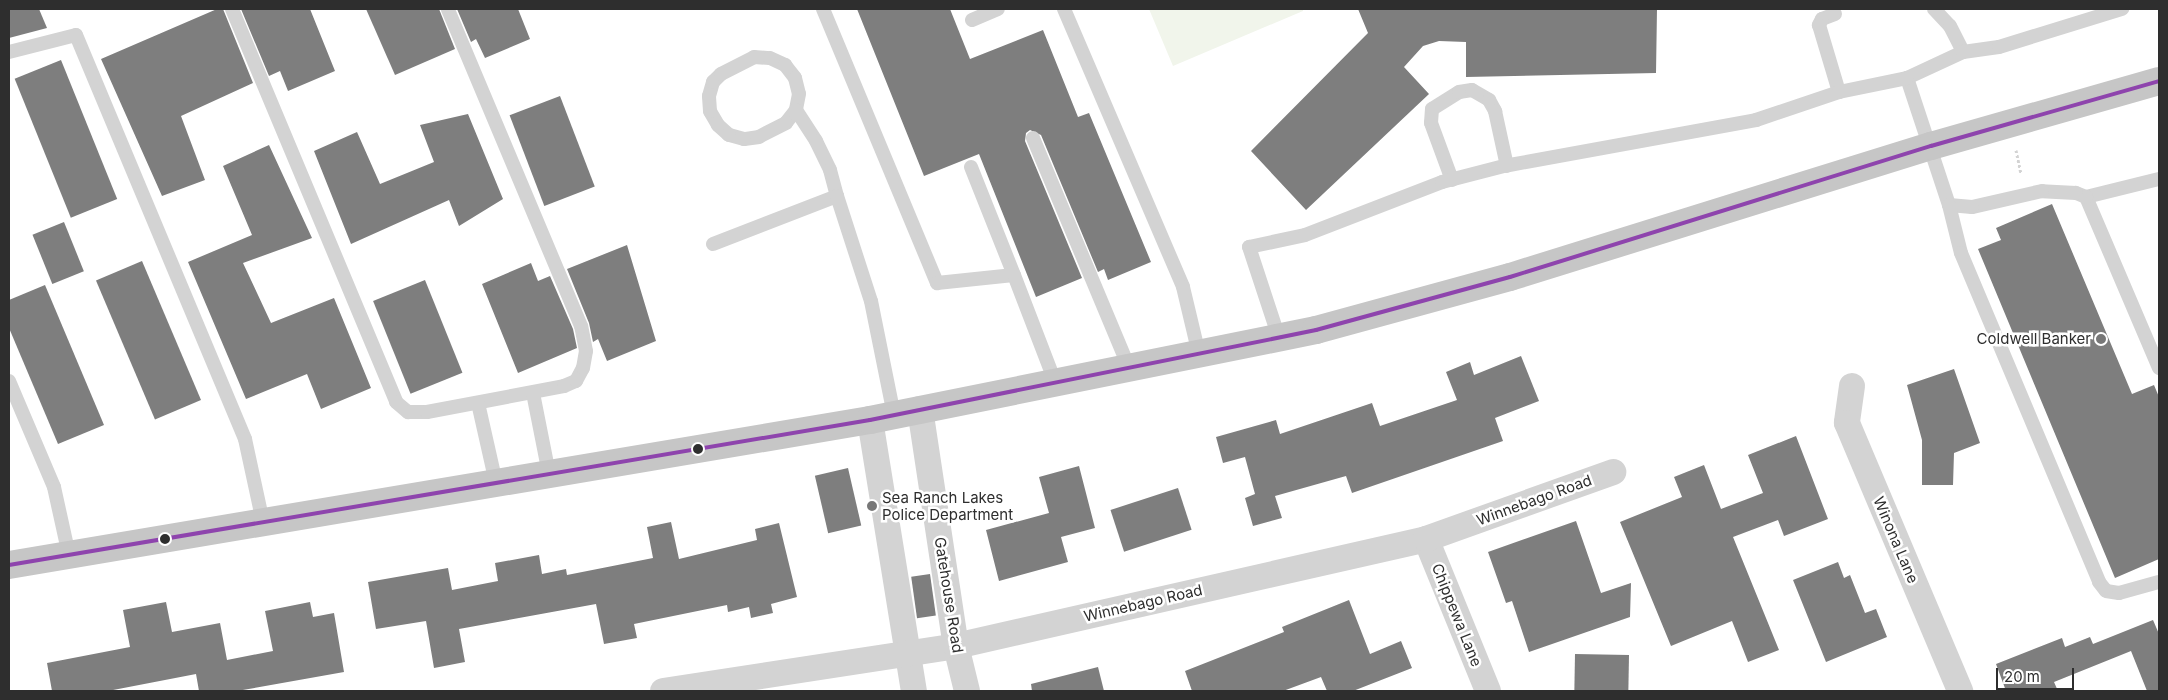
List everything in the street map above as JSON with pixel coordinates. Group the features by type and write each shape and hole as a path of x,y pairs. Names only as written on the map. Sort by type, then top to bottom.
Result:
{"main road":[{"path":"9,565 882,417 1280,338 1510,277 1930,146 2159,82"}],"street":[{"name":"Winona Lane","path":"1852,386 1847,423 1960,691"},
{"name":"Gatehouse Road","path":"920,409 956,646 967,691"},
{"path":"882,417 906,655 914,691"},
{"name":"Winnebago Road","path":"663,691 956,646 1426,538 1613,472"},
{"name":"Chippewa Lane","path":"1426,538 1488,691"}],"lane":[{"path":"232,9 396,402 408,412 427,412 478,403 576,381 583,368 586,351 581,326 448,9"},
{"path":"823,9 937,283 1014,274"},
{"path":"972,20 998,9"},
{"path":"1064,9 1183,287 1199,354"},
{"path":"1934,9 1950,26 1963,52"},
{"path":"1280,338 1249,247 1305,235 1452,180 1507,166 1756,120 1839,92 1907,78 1963,52 1999,47 2122,9"},
{"path":"1835,14 1822,19 1819,25 1839,92"},
{"path":"9,52 76,35 245,439 262,522"},
{"path":"796,110 786,123 759,137 744,139 729,135 718,125 710,111 709,96 713,82 721,74 754,57 770,58 785,65 795,78 799,94 796,110 816,141 830,170 871,301 882,417"},
{"path":"1907,78 1949,205 1961,253 2099,582 2106,591 2119,593 2159,582"},
{"path":"1452,180 1431,123 1432,109 1459,92 1472,90 1489,100 1495,110 1507,166"},
{"path":"1034,138 1129,368"},
{"path":"971,167 1055,382"},
{"path":"1949,205 1972,207 2042,191 2076,193 2086,197 2159,179"},
{"path":"713,244 837,196"},
{"path":"2086,197 2159,368"},
{"path":"9,381 54,487 70,555"},
{"path":"533,392 549,474"},
{"path":"478,403 496,483"}],"path":[{"path":"2015,149 2021,174"}],"shaded area":[{"path":"1149,9 1303,9 1303,11 1173,66"}],"building":[{"path":"9,9 39,9 47,28 9,38"},
{"path":"217,9 223,9 253,83 181,116 205,180 162,196 101,59"},
{"path":"241,9 310,9 335,71 288,91 280,71 269,76"},
{"path":"366,9 439,9 455,49 395,75"},
{"path":"457,9 518,9 530,39 485,58 476,39 471,42"},
{"path":"857,9 950,9 970,59 1043,30 1078,117 1089,113 1151,262 1108,280 1104,269 1098,272 1041,135 1030,130 1026,133 1025,141 1082,278 1036,297 979,154 924,176"},
{"path":"1358,9 1657,9 1656,73 1466,77 1466,42 1439,41 1423,46 1404,67 1429,94 1306,210 1251,151 1368,33"},
{"path":"61,60 117,199 71,218 15,79"},
{"path":"560,96 595,187 544,206 510,115"},
{"path":"468,114 503,199 459,226 449,200 351,244 314,151 357,132 380,184 434,162 420,125"},
{"path":"269,145 312,238 243,263 271,323 334,298 371,388 321,409 307,374 246,399 188,262 252,235 223,166"},
{"path":"2052,204 2132,394 2154,385 2159,397 2159,559 2115,578 1978,249 2001,240 1996,228"},
{"path":"64,222 84,271 52,284 32,235"},
{"path":"627,245 656,341 607,361 598,339 593,342 589,323 567,269"},
{"path":"142,261 201,400 155,420 96,281"},
{"path":"531,263 538,281 550,276 573,329 577,348 518,373 482,284"},
{"path":"425,280 462,373 411,394 373,301"},
{"path":"45,285 104,425 58,444 9,328 9,300"},
{"path":"1521,356 1539,401 1495,418 1503,441 1352,493 1346,476 1275,496 1282,518 1253,526 1245,498 1255,494 1245,457 1223,463 1216,437 1276,420 1280,434 1372,403 1380,426 1457,400 1446,372 1470,362 1474,375"},
{"path":"1954,369 1980,443 1954,453 1953,485 1922,485 1922,440 1907,385"},
{"path":"1796,436 1828,519 1784,536 1778,520 1733,537 1779,650 1748,662 1732,621 1671,646 1620,522 1682,497 1674,477 1704,465 1721,509 1763,493 1748,455"},
{"path":"1079,466 1095,528 1061,537 1068,562 999,581 986,530 1049,513 1039,477"},
{"path":"848,468 861,525 828,533 815,476"},
{"path":"1178,488 1192,530 1124,552 1110,510"},
{"path":"1576,521 1601,593 1631,583 1630,617 1529,652 1512,601 1506,603 1488,552"},
{"path":"671,522 679,559 757,540 755,529 779,523 797,597 771,604 773,613 751,618 749,607 728,612 727,605 634,624 637,638 604,644 596,604 459,629 465,662 434,668 426,621 376,629 368,582 448,568 452,590 498,581 495,563 539,555 542,574 566,569 567,575 653,558 647,527"},
{"path":"1838,562 1844,578 1850,575 1865,613 1876,609 1887,637 1826,662 1793,580"},
{"path":"930,574 936,616 917,618 911,577"},
{"path":"1349,600 1370,654 1401,641 1412,668 1353,691 1327,691 1321,677 1283,691 1192,691 1185,671 1284,632 1282,627"},
{"path":"166,602 172,632 220,623 227,660 273,651 265,611 310,602 313,617 334,613 344,672 237,691 199,691 196,674 108,691 52,691 47,663 130,647 123,610"},
{"path":"2153,620 2159,634 2159,691 2147,691 2131,651 2054,682 2058,691 2006,691 1996,664 2062,638 2065,647 2090,637 2093,644"},
{"path":"1575,654 1629,655 1628,691 1574,691"},
{"path":"1098,667 1104,691 1032,691 1031,684"}],"transit line":[{"path":"9,565 870,420 1316,330 1510,277 1931,146 2159,81"}],"place":[{"name":"Coldwell Banker","path":"2101,339"},
{"name":"Sea Ranch Lakes Police Department","path":"872,506"}]}
